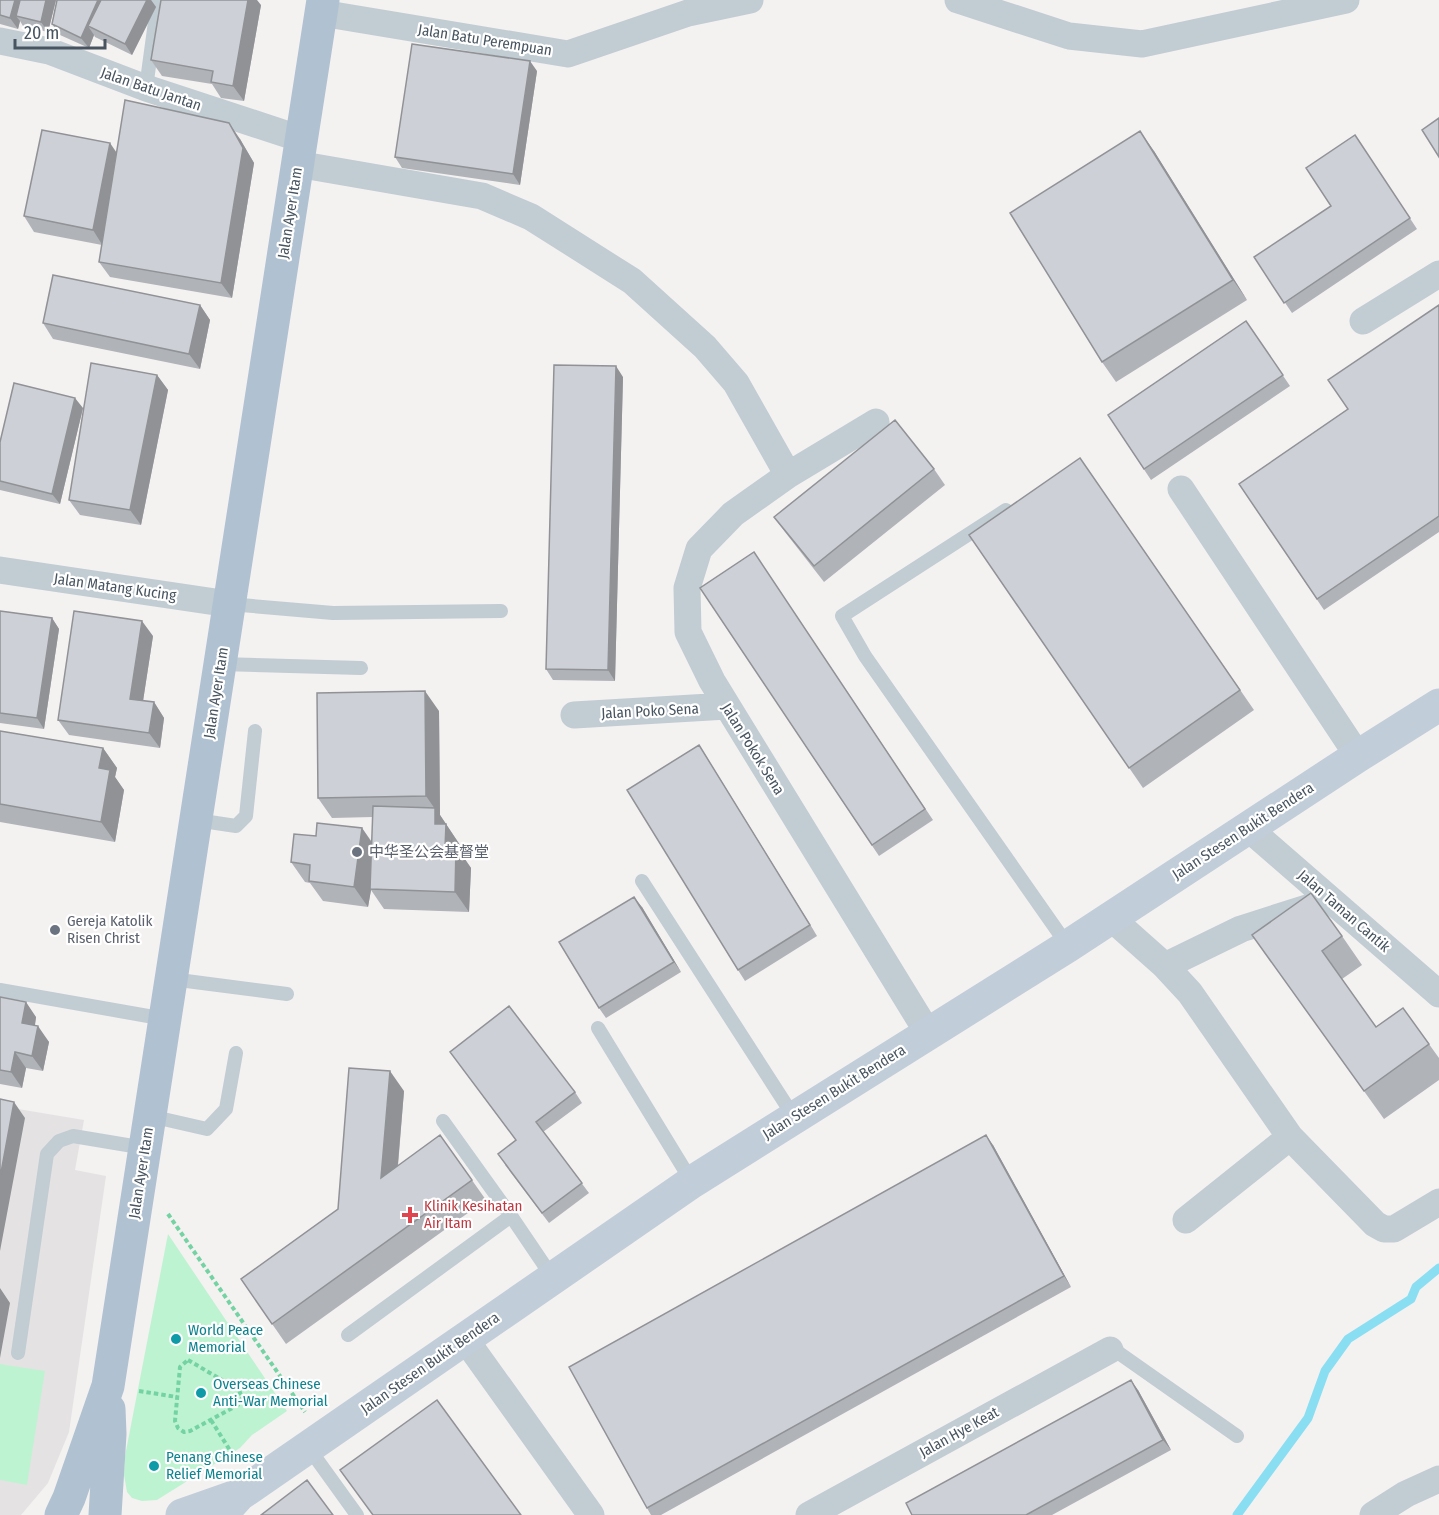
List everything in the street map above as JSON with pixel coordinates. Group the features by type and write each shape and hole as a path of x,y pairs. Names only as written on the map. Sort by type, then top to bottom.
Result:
{"main road":[{"name":"Jalan Ayer Itam","path":"105,1515 110,1434 123,1388 145,1148 322,6"},
{"name":"Jalan Ayer Itam","path":"61,1515 123,1388"}],"street":[{"name":"Jalan Batu Perempuan","path":"322,6 568,54 688,13 750,0"},
{"path":"958,0 1069,36 1142,44 1346,0"},
{"name":"Jalan Batu Jantan","path":"0,41 49,51 146,88 299,152 483,196 531,217 632,281 705,347 735,383 788,476"},
{"path":"1363,321 1439,274"},
{"name":"Jalan Pokok Sena","path":"876,422 788,476 732,514 699,549 687,588 688,632 712,681 928,1033"},
{"path":"1181,489 1358,756"},
{"name":"Jalan Matang Kucing","path":"0,570 229,604"},
{"name":"Jalan Stesen Bukit Bendera","path":"182,1515 230,1505 315,1443 692,1182 1068,946 1439,705"},
{"name":"Jalan Poko Sena","path":"574,715 727,706"},
{"name":"Jalan Taman Cantik","path":"1248,828 1439,994"},
{"path":"1165,966 1241,929 1331,900"},
{"path":"1111,918 1165,966 1200,1007 1290,1137 1375,1224 1384,1229 1394,1229 1439,1202"},
{"path":"1186,1220 1290,1137"},
{"path":"465,1339 591,1515"},
{"name":"Jalan Hye Keat","path":"809,1515 1110,1350"},
{"path":"1373,1515 1406,1494 1439,1479"}],"lane":[{"path":"146,88 149,54 158,17 158,0"},
{"path":"1022,500 842,616 865,656 1068,946"},
{"path":"229,604 333,613 501,611"},
{"path":"220,664 361,668"},
{"path":"196,820 236,826 246,816 255,731"},
{"path":"642,881 794,1117"},
{"path":"171,980 287,993"},
{"path":"0,990 165,1019"},
{"path":"598,1028 692,1182"},
{"path":"150,1116 207,1129 225,1109 236,1053"},
{"path":"443,1120 553,1278"},
{"path":"18,1353 47,1154 59,1141 73,1137 145,1148"},
{"path":"348,1335 512,1216"},
{"path":"1110,1350 1116,1351 1237,1436"},
{"path":"315,1443 357,1515"}],"path":[{"path":"166,1211 315,1443"},
{"path":"188,1360 239,1390 242,1398 238,1406 211,1420 190,1431 184,1432 177,1428 175,1421 180,1367 188,1360"},
{"path":"123,1388 177,1397"},
{"path":"211,1420 220,1435"}],"shaded area":[{"path":"0,1106 84,1120 75,1170 106,1176 69,1432 48,1483 21,1515 0,1515"}],"green space":[{"path":"168,1234 287,1411 252,1435 240,1448 157,1500 142,1501 132,1498 127,1492 124,1475 125,1456"},
{"path":"0,1364 45,1371 27,1485 0,1480"}],"building":[{"path":"0,0 15,0 10,18 0,15"},
{"path":"20,0 46,0 41,22 16,16"},
{"path":"57,0 98,0 81,38 52,24"},
{"path":"101,0 147,0 125,44 88,26"},
{"path":"161,0 248,0 233,86 211,82 213,71 151,60"},
{"path":"412,44 530,61 513,174 395,157"},
{"path":"125,100 229,123 243,148 221,283 99,262"},
{"path":"1439,118 1439,157 1422,130"},
{"path":"42,130 110,143 93,230 24,216"},
{"path":"1140,131 1233,280 1102,362 1010,213"},
{"path":"1355,135 1410,218 1284,303 1254,257 1331,206 1306,168"},
{"path":"53,275 200,305 189,354 43,323"},
{"path":"1439,305 1439,516 1317,599 1239,484 1348,409 1328,380"},
{"path":"1246,321 1283,375 1144,469 1108,415"},
{"path":"91,363 157,375 130,510 69,500"},
{"path":"554,365 616,366 608,670 546,669"},
{"path":"14,383 75,398 52,494 0,481 0,442"},
{"path":"895,420 934,469 814,566 774,517"},
{"path":"1080,458 1240,690 1129,768 969,535"},
{"path":"754,552 925,809 872,845 700,588"},
{"path":"0,611 52,618 37,718 0,713"},
{"path":"74,611 142,621 130,699 154,702 149,733 58,720"},
{"path":"425,691 426,796 318,798 317,693"},
{"path":"0,731 103,748 99,768 110,770 101,822 0,804"},
{"path":"699,745 810,925 738,970 627,790"},
{"path":"373,806 435,808 435,824 446,824 445,848 456,848 455,892 370,889"},
{"path":"317,823 362,828 354,887 309,881 310,865 291,862 294,834 316,836"},
{"path":"1311,893 1342,936 1322,951 1376,1027 1403,1008 1429,1044 1364,1091 1252,935"},
{"path":"634,897 674,962 599,1008 559,942"},
{"path":"0,997 26,1002 22,1023 38,1026 32,1056 15,1052 11,1072 0,1070"},
{"path":"509,1006 575,1092 536,1122 582,1183 542,1213 498,1154 516,1140 450,1052"},
{"name":"Klinik Kesihatan Air Itam","path":"349,1068 390,1071 381,1178 440,1135 472,1180 272,1324 241,1279 338,1209"},
{"path":"0,1099 14,1102 0,1178"},
{"path":"986,1135 1064,1276 647,1508 569,1367"},
{"path":"1131,1380 1163,1440 1026,1515 912,1515 906,1503"},
{"path":"437,1400 521,1515 373,1515 340,1470"},
{"path":"307,1480 333,1515 261,1515"}],"waterway":[{"path":"1237,1515 1308,1418 1325,1371 1348,1339 1411,1299 1416,1287 1439,1268"}],"place":[{"name":"中华圣公会基督堂","path":"357,852"},
{"name":"Gereja Katolik Risen Christ","path":"55,930"},
{"name":"Klinik Kesihatan Air Itam","path":"410,1215"},
{"name":"World Peace Memorial","path":"176,1339"},
{"name":"Overseas Chinese Anti-War Memorial","path":"201,1393"},
{"name":"Penang Chinese Relief Memorial","path":"154,1466"}]}
